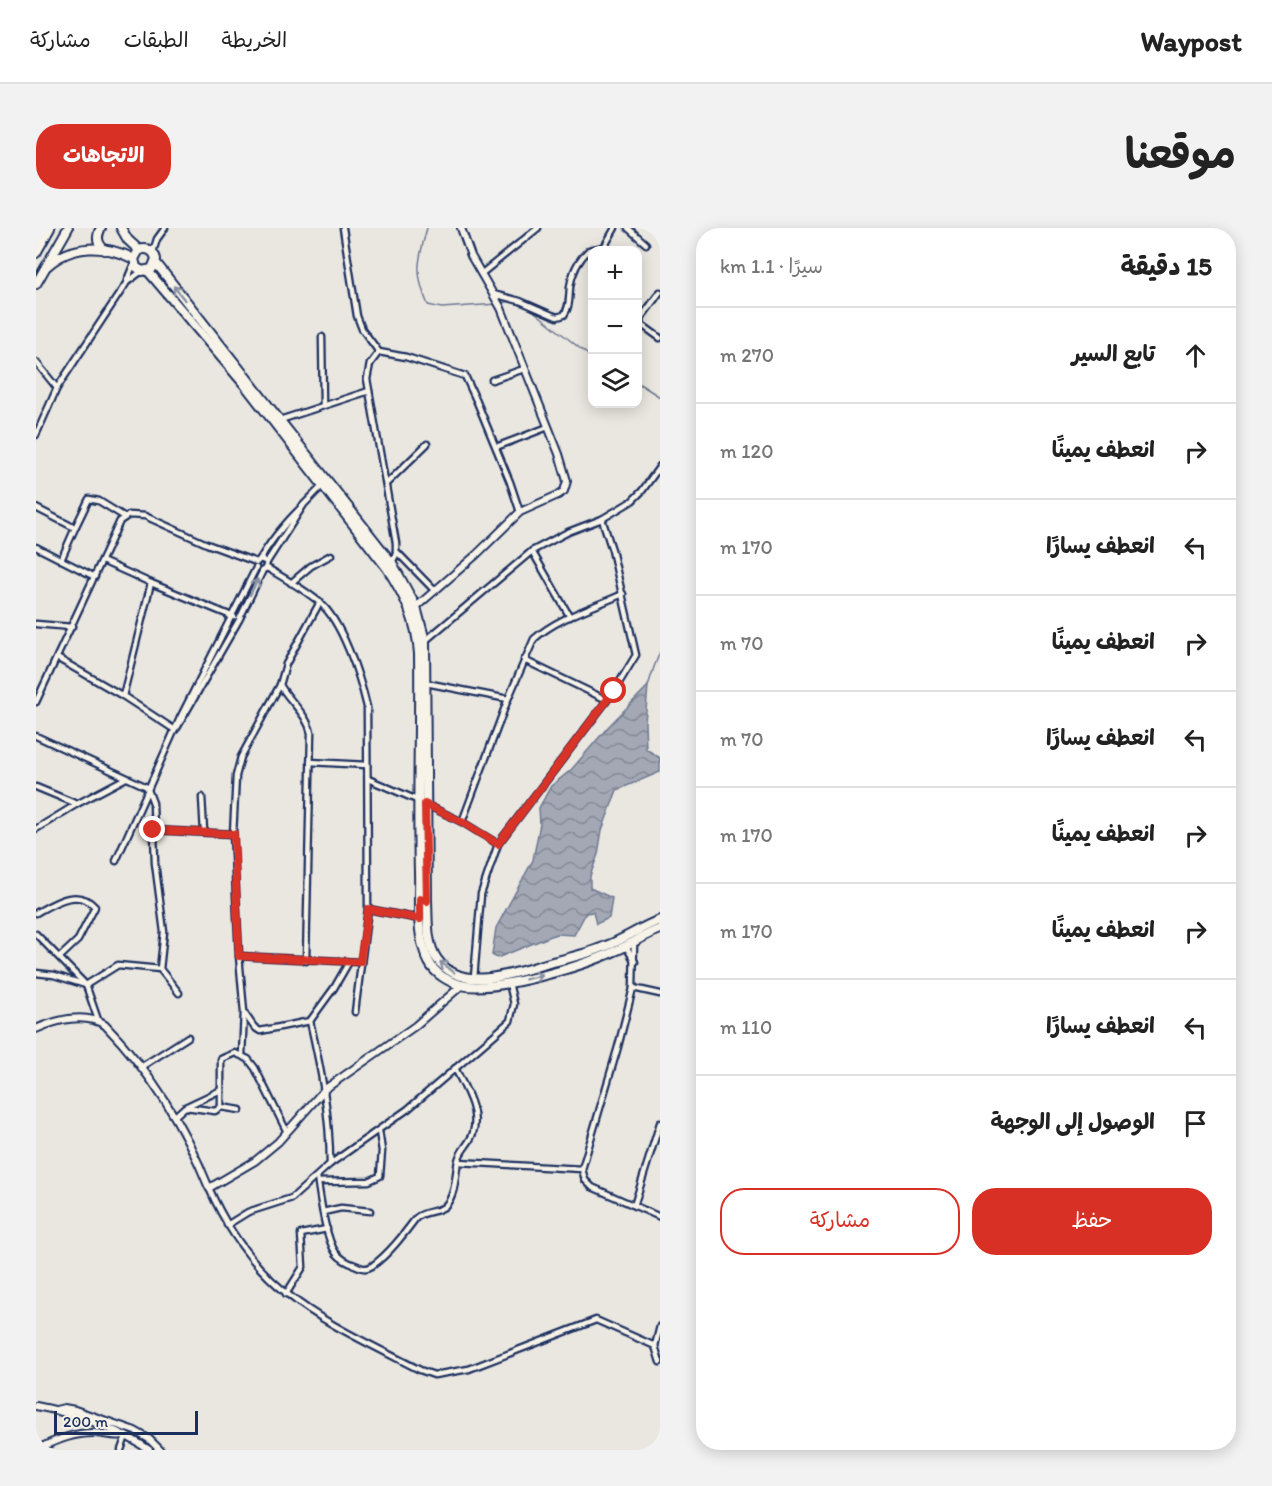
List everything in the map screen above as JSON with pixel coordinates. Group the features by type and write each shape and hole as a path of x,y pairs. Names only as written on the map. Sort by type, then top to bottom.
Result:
{"main road":[{"path":"36,253 50,228"},
{"path":"36,284 68,228"},
{"path":"101,228 97,237 98,243 105,250"},
{"path":"121,228 128,240 141,249 153,252 156,263 280,420 325,484"},
{"path":"44,270 58,258 75,250 87,248 120,253 134,261 245,385 390,566 416,607 425,641 426,683 421,802"},
{"path":"134,261 141,249"},
{"path":"145,271 156,263"},
{"path":"390,566 409,608 418,638 423,900 430,940 436,958 452,972 474,978 507,975 625,942"},
{"path":"423,900 420,919 428,961 438,974 462,986 485,987 509,984 580,964 633,938 660,920"},
{"path":"633,938 660,929"}],"street":[{"path":"153,252 157,239 165,228"},
{"path":"343,228 357,316 362,329 379,352 426,363 465,376 496,447 520,512"},
{"path":"416,607 520,512 558,495 566,487 567,482 563,465 500,306 471,256 461,228"},
{"path":"481,274 538,228"},
{"path":"605,246 615,228"},
{"path":"628,228 646,244"},
{"path":"141,249 157,239"},
{"path":"493,294 520,301 557,317 564,315 569,306 570,286 576,266 588,250"},
{"path":"127,282 134,261"},
{"path":"36,435 57,388 127,282 132,276 145,271"},
{"path":"660,292 638,322 660,338"},
{"path":"322,337 323,405"},
{"path":"379,352 368,370 369,391 387,483 396,551 390,566"},
{"path":"36,362 57,388"},
{"path":"492,380 524,369"},
{"path":"280,420 369,391"},
{"path":"496,447 548,428"},
{"path":"387,483 427,444"},
{"path":"425,641 531,552 568,532 602,519 636,498 660,466"},
{"path":"116,861 147,787 258,563 273,537 325,484"},
{"path":"61,560 89,499 99,501 125,517"},
{"path":"175,730 239,620 265,566 303,506"},
{"path":"36,508 75,528"},
{"path":"36,702 120,521 129,515 145,516 207,544 265,566 321,603 333,619 361,681 367,707 368,909 355,1012"},
{"path":"474,978 481,894 498,844 607,700 636,655 602,519"},
{"path":"36,547 95,576"},
{"path":"396,551 435,591"},
{"path":"531,552 570,617"},
{"path":"291,583 311,566 331,555"},
{"path":"102,561 239,620"},
{"path":"258,563 265,566"},
{"path":"123,696 151,583"},
{"path":"462,822 508,699 534,639 541,632 570,617 622,594"},
{"path":"242,1054 244,1012 239,956 234,834 236,776 241,758 280,685 286,664 321,603"},
{"path":"36,624 72,627"},
{"path":"57,658 123,696 175,730"},
{"path":"524,660 607,700"},
{"path":"426,683 508,699"},
{"path":"280,685 309,724 311,733 306,960"},
{"path":"36,735 147,787 153,803 157,885 164,932 160,969 179,993"},
{"path":"310,762 367,765"},
{"path":"36,829 126,778"},
{"path":"368,779 462,822 498,844"},
{"path":"36,787 77,804"},
{"path":"202,797 204,832"},
{"path":"153,830 234,834"},
{"path":"36,913 56,902 72,897 91,902 95,907 78,940 60,957"},
{"path":"368,909 420,919"},
{"path":"36,934 86,984 98,1020 110,1030 141,1067 175,1116 189,1141 227,1225 250,1258 286,1294 329,1323 434,1375 469,1369 596,1320 655,1346"},
{"path":"633,938 635,962 633,988 582,1169 585,1179 592,1187 660,1218"},
{"path":"625,942 635,962"},
{"path":"239,956 360,962"},
{"path":"244,1012 254,1027 260,1031 310,1021 350,962"},
{"path":"36,973 54,975 86,984 118,965 160,969"},
{"path":"451,982 453,994"},
{"path":"227,1225 248,1212 292,1198 317,1179 330,1164 408,1109 510,1021 514,1004 509,984"},
{"path":"209,1188 244,1169 278,1142 325,1089 342,1075 398,1039 462,986"},
{"path":"633,988 660,994"},
{"path":"36,1029 69,1019 98,1020"},
{"path":"310,1021 325,1089 330,1132 330,1164"},
{"path":"141,1067 188,1037"},
{"path":"220,1107 221,1059 235,1053 242,1054 255,1068 287,1132"},
{"path":"317,1179 333,1248 341,1258 362,1268 371,1266 420,1214 445,1206 452,1195 458,1162 463,1148 473,1134 474,1117 455,1068"},
{"path":"175,1116 185,1107 221,1090"},
{"path":"185,1107 215,1110 220,1107 240,1110"},
{"path":"634,1206 660,1123"},
{"path":"317,1179 369,1181 380,1176 382,1151 379,1131"},
{"path":"458,1162 582,1169"},
{"path":"323,1212 341,1208 370,1211"},
{"path":"286,1294 304,1264 300,1235 327,1229"},
{"path":"660,1326 655,1346 660,1362"},
{"path":"36,1406 87,1421 124,1436 149,1450"},
{"path":"55,1410 64,1408 75,1410 135,1431 149,1439 160,1450"},
{"path":"74,1436 87,1428 87,1421"},
{"path":"36,1450 57,1440 74,1436 93,1433 114,1437 124,1436"},
{"path":"121,1450 124,1436"}],"water":[{"path":"648,686 645,723 646,749 660,758 660,772 617,790 602,830 598,854 590,876 590,888 612,898 609,918 596,924 593,912 586,913 574,935 556,934 497,958 492,955 496,928 533,860 540,824 539,808 551,786 571,770"}],"waterway":[{"path":"427,228 421,249 419,275 428,305 442,308 497,304"},
{"path":"501,303 511,301"},
{"path":"521,304 531,309 588,355"},
{"path":"642,386 660,397"},
{"path":"648,686 660,652"}],"route":[{"path":"153,830 234,834 239,956 360,962 368,909 420,919 420,899 427,901 425,804 462,822 498,844 614,691"}]}
